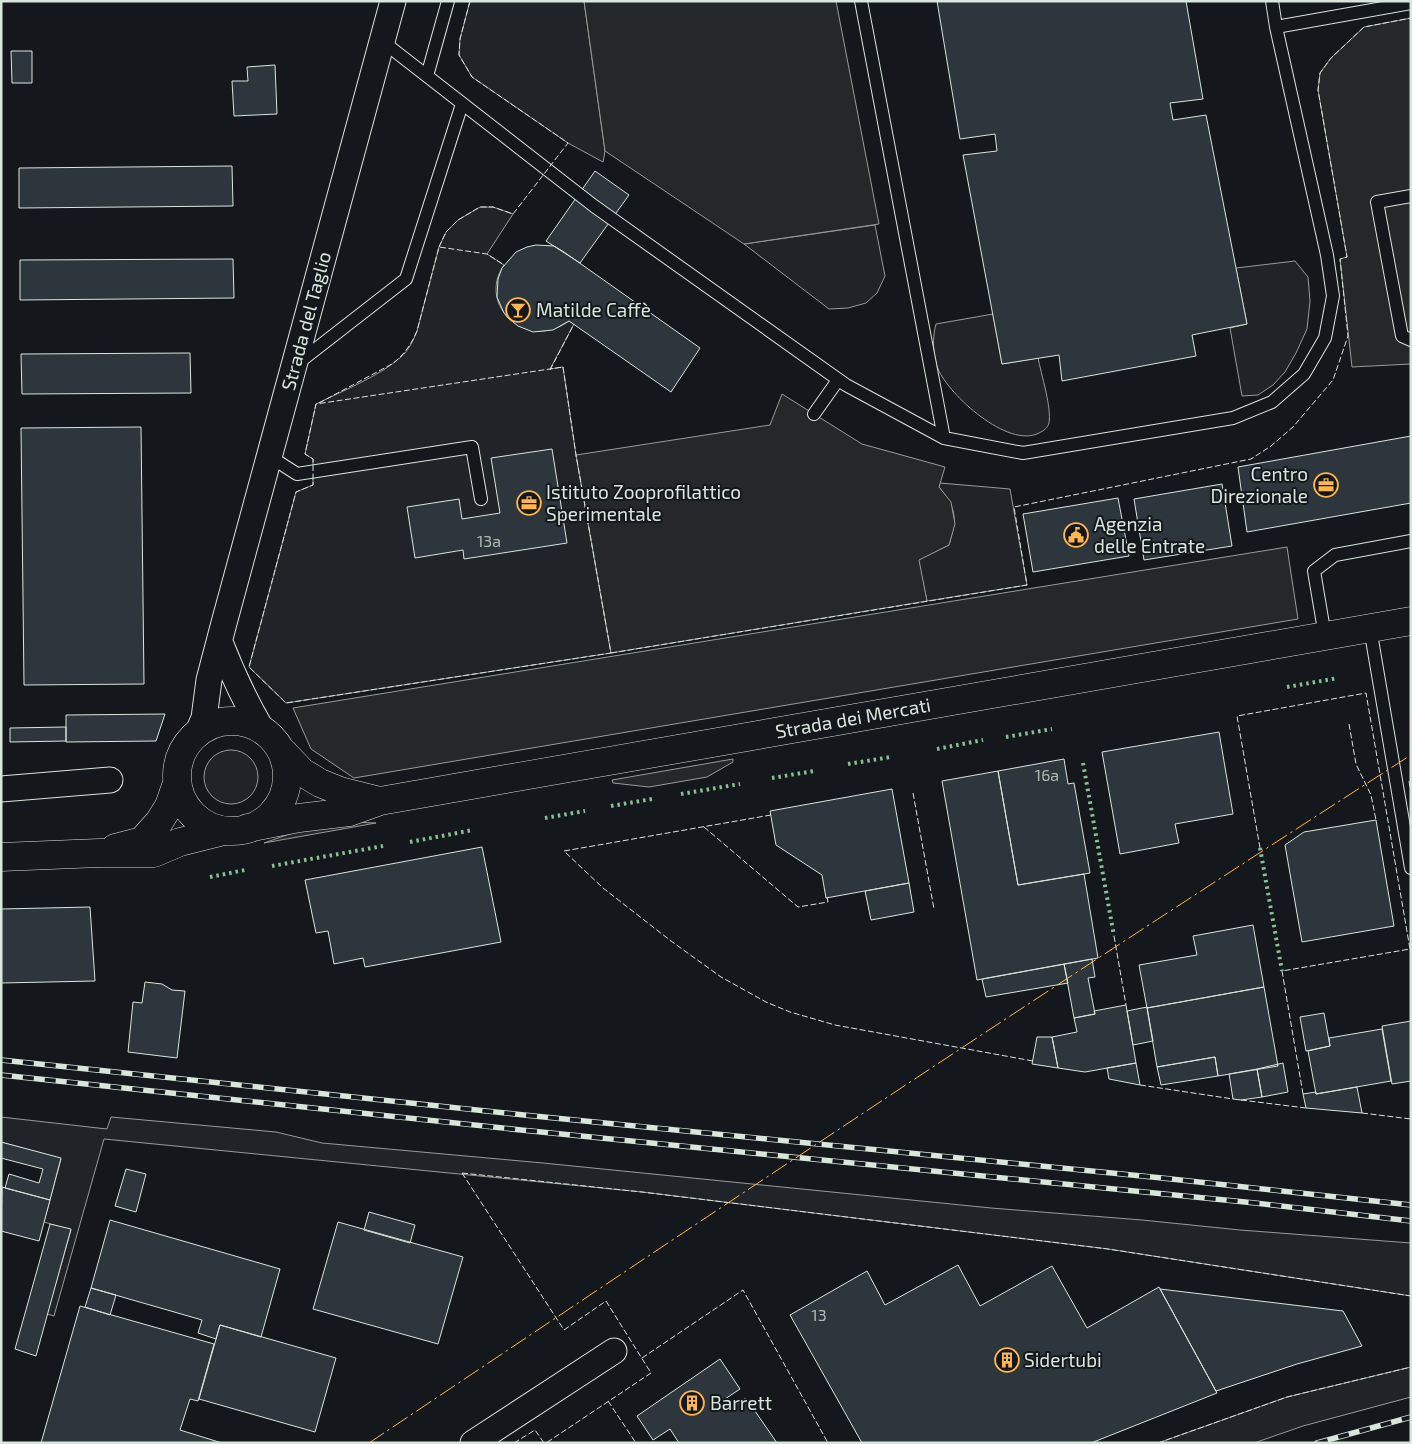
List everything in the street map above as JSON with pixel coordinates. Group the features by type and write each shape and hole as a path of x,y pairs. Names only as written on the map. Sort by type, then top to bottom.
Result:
{"street":[{"name":"Strada del Taglio","path":"198,732 204,718 209,680 393,1"},
{"name":"Strada dei Mercati","path":"1,857 99,852 154,854 180,842 299,818 349,812 380,801 1411,621"},
{"path":"220,642 234,680 246,703 271,739"},
{"name":"Strada dei Mercati","path":"271,739 284,758 287,771 283,796 278,807 269,816 259,824 236,830 204,823 188,810 180,797 177,783 180,755 188,742 198,732 210,725 230,721 250,724 271,739 302,772 320,783 340,791 380,801"},
{"path":"1,789 110,780"},
{"name":"Strada dei Mercati","path":"99,852 142,841 159,822 169,806 177,783"},
{"path":"473,1443 614,1351"}],"lane":[{"path":"427,76 448,1"},
{"path":"861,1 944,438"},
{"path":"382,41 594,206 838,380 944,438 1023,453 1233,418 1272,402 1304,374 1325,338 1333,296 1326,255 1276,28 1272,1"},
{"path":"1276,28 1411,3"},
{"path":"294,366 406,279 462,104"},
{"path":"1411,196 1377,202 1402,336 1411,340"},
{"path":"814,414 838,380"},
{"path":"269,456 297,474 472,447 481,499"},
{"path":"1325,636 1314,571 1335,555 1411,541"},
{"path":"1370,628 1411,868"}],"shaded area":[{"path":"470,1 584,1 605,151 603,162 568,143 472,77 459,55 460,39"},
{"path":"584,1 836,1 879,224 744,244 605,151"},
{"path":"1411,18 1411,364 1352,367 1340,259 1347,257 1318,90 1320,73 1331,58 1364,27"},
{"path":"480,207 493,207 513,214 487,254 504,265 497,280 496,295 501,308 510,320 523,327 537,331 553,329 569,321 574,324 550,369 563,367 576,455 611,653 286,703 249,667 296,492 313,485 313,459 305,454 316,404 383,371 406,351 417,331 439,247 446,232 458,220"},
{"path":"875,225 885,276 877,293 866,303 848,308 829,309 744,244"},
{"path":"1295,261 1308,277 1310,301 1307,329 1285,372 1273,385 1258,395 1242,396 1230,328 1247,324 1236,268"},
{"path":"993,314 1002,364 1038,358 1050,417 1048,426 1039,433 1026,436 996,427 981,417 954,392 938,369 934,346 936,324"},
{"path":"782,394 862,444 945,467 939,487 951,502 955,524 949,545 919,560 927,601 611,653 576,455 770,425"},
{"path":"940,483 1010,489 1027,585 927,601 918,560 949,545 954,520 952,508 939,487"},
{"path":"1287,547 1298,619 354,778 311,749 293,708"},
{"path":"231,750 241,752 250,758 256,767 258,777 256,787 250,796 241,802 231,804 221,802 212,796 206,787 204,777 206,767 212,758 221,752"},
{"path":"733,759 733,762 707,777 649,787 613,783 612,780"},
{"path":"349,822 376,823 264,843 295,832"},
{"path":"1,1117 107,1129 111,1117 276,1132 322,1143 991,1208 1411,1243 1411,1296 1108,1249 642,1192 104,1139 54,1316 47,1314 71,1230 44,1222 61,1159 1,1142"},
{"path":"1411,1367 1411,1397 1303,1426 1254,1443 1158,1443 1287,1397"}],"building":[{"path":"937,1 1186,1 1203,99 1170,103 1173,120 1206,115 1247,324 1192,335 1196,356 1062,381 1059,355 1002,364 963,155 997,151 995,134 960,139"},
{"path":"11,51 32,51 32,83 12,83"},
{"path":"275,65 277,114 234,116 232,81 248,81 247,67"},
{"path":"232,166 233,206 19,208 19,168"},
{"path":"595,171 629,195 580,263 546,241"},
{"path":"536,245 554,246 564,252 700,348 671,392 569,321 553,330 533,332 518,326 508,318 497,297 498,279 502,268 516,252"},
{"path":"233,259 234,298 20,300 20,260"},
{"path":"190,353 191,393 22,394 21,354"},
{"path":"141,427 144,684 24,685 21,428"},
{"name":"Centro Direzionale","path":"1411,436 1411,503 1247,532 1238,467"},
{"name":"Istituto Zooprofilattico Sperimentale","path":"552,449 567,543 464,559 463,550 415,558 407,507 459,499 462,519 500,513 491,458"},
{"path":"1222,484 1232,546 1144,560 1134,499"},
{"name":"Agenzia delle Entrate","path":"1118,498 1129,556 1033,572 1023,514"},
{"path":"165,714 156,741 66,742 66,715"},
{"path":"66,727 66,741 10,742 10,728"},
{"path":"1219,732 1233,814 1175,824 1179,843 1120,854 1102,752"},
{"path":"1064,759 1068,784 1074,783 1090,873 1018,885 998,771"},
{"path":"998,771 1018,885 1084,874 1098,958 977,980 942,781"},
{"path":"892,789 909,883 826,898 822,875 776,845 770,811"},
{"path":"1376,820 1394,926 1302,942 1285,845 1304,832"},
{"path":"482,847 501,942 365,967 363,958 334,964 328,931 316,933 305,880"},
{"path":"909,883 914,912 871,920 865,891"},
{"path":"90,907 95,981 1,983 1,909"},
{"path":"1253,925 1264,987 1147,1008 1139,965 1197,955 1193,936"},
{"path":"1092,959 1095,977 1088,978 1095,1014 1074,1018 1064,964"},
{"path":"1064,964 1068,983 986,997 982,979"},
{"path":"145,982 162,984 172,990 185,991 177,1058 128,1052 133,1002 142,1003"},
{"path":"1264,987 1278,1066 1218,1076 1215,1057 1157,1067 1147,1008"},
{"path":"1126,1005 1136,1063 1085,1072 1058,1068 1052,1037 1077,1032 1074,1018 1095,1014 1094,1011"},
{"path":"1147,1007 1153,1041 1133,1045 1127,1011"},
{"path":"1324,1013 1330,1046 1306,1051 1300,1017"},
{"path":"1411,1021 1411,1081 1392,1084 1382,1026"},
{"path":"1382,1029 1391,1081 1316,1094 1308,1051 1330,1046 1329,1038"},
{"path":"1037,1037 1052,1037 1058,1068 1032,1064"},
{"path":"1215,1057 1218,1076 1161,1085 1157,1067"},
{"path":"1136,1063 1140,1085 1109,1079 1107,1068"},
{"path":"1283,1063 1288,1092 1262,1097 1257,1069"},
{"path":"1257,1069 1262,1097 1241,1100 1233,1099 1229,1074"},
{"path":"1357,1087 1362,1113 1306,1108 1303,1094 1316,1092 1316,1094"},
{"path":"1,1142 61,1158 50,1200 5,1188 9,1174 39,1183 43,1169 1,1158"},
{"path":"126,1169 146,1174 136,1212 115,1206"},
{"path":"2,1187 50,1200 39,1241 1,1231"},
{"path":"369,1212 415,1225 410,1243 364,1230"},
{"path":"110,1220 280,1269 261,1337 220,1325 216,1339 198,1333 202,1320 91,1288"},
{"path":"338,1222 463,1257 438,1344 313,1309"},
{"path":"50,1224 71,1229 36,1356 15,1349"},
{"name":"Sidertubi","path":"958,1265 980,1306 1052,1266 1087,1328 1159,1287 1217,1393 1091,1443 862,1443 790,1315 867,1271 885,1305"},
{"path":"91,1288 116,1295 110,1315 85,1307"},
{"path":"1160,1289 1343,1311 1362,1346 1297,1364 1216,1391"},
{"path":"80,1306 214,1344 198,1401 190,1399 180,1430 222,1443 41,1443"},
{"path":"220,1325 336,1358 315,1432 199,1399"},
{"name":"Barrett","path":"720,1359 740,1389 725,1399 731,1408 746,1398 777,1443 679,1443 670,1429 653,1440 637,1416"}],"railway":[{"path":"1,1060 1411,1205"},
{"path":"1,1075 521,1130 1255,1203 1411,1221"},
{"path":"1317,1443 1411,1417"}],"hedge":[{"path":"1287,687 1338,678"},
{"path":"1006,737 1052,729"},
{"path":"937,749 983,740"},
{"path":"848,764 891,757"},
{"path":"1083,763 1114,936"},
{"path":"772,778 814,771"},
{"path":"681,794 740,784"},
{"path":"611,806 652,799"},
{"path":"545,818 585,811"},
{"path":"410,842 473,830"},
{"path":"272,866 383,846"},
{"path":"1260,848 1282,971"},
{"path":"210,877 245,870"}],"fence":[{"path":"439,247 446,232 458,220 480,207 493,207 513,214 568,143 472,77 459,55 460,39 470,1"},
{"path":"611,653 1027,585 1014,507 1251,459 1271,446 1293,427 1333,380 1348,336 1340,259 1347,257 1318,90 1320,73 1331,58 1364,27 1411,18"},
{"path":"319,403 392,364 407,349 417,331 439,247 487,254 504,265"},
{"path":"550,370 574,324"},
{"path":"563,367 576,455 611,653 286,703 249,667 296,492 313,485 313,459 305,454 316,404 563,367"},
{"path":"1260,848 1237,716 1366,693 1410,949 1282,971 1303,1094"},
{"path":"1349,724 1356,764 1371,795 1376,820"},
{"path":"1409,781 1411,794"},
{"path":"913,793 934,909"},
{"path":"771,815 564,851 603,888 671,941 721,977 766,1002 790,1012 835,1025 1033,1061"},
{"path":"704,827 798,907 828,902 827,897"},
{"path":"1114,936 1126,1005"},
{"path":"1140,1085 1233,1099"},
{"path":"1241,1100 1306,1108"},
{"path":"1362,1113 1411,1119"},
{"path":"462,1173 642,1192 1108,1249 1411,1296"},
{"path":"462,1173 564,1330 606,1301 651,1373 546,1443"},
{"path":"642,1358 743,1290 828,1443"},
{"path":"1158,1443 1287,1397 1411,1367"},
{"path":"608,1401 636,1443"},
{"path":"514,1443 535,1430 544,1443"}],"power":[{"path":"369,1443 888,1096 1411,755"}],"place":[{"name":"Matilde Caffè","path":"518,310"},
{"name":"Centro Direzionale","path":"1326,485"},
{"name":"Istituto Zooprofilattico Sperimentale","path":"529,503"},
{"name":"Agenzia delle Entrate","path":"1076,535"},
{"name":"Sidertubi","path":"1007,1360"},
{"name":"Barrett","path":"692,1403"}]}
